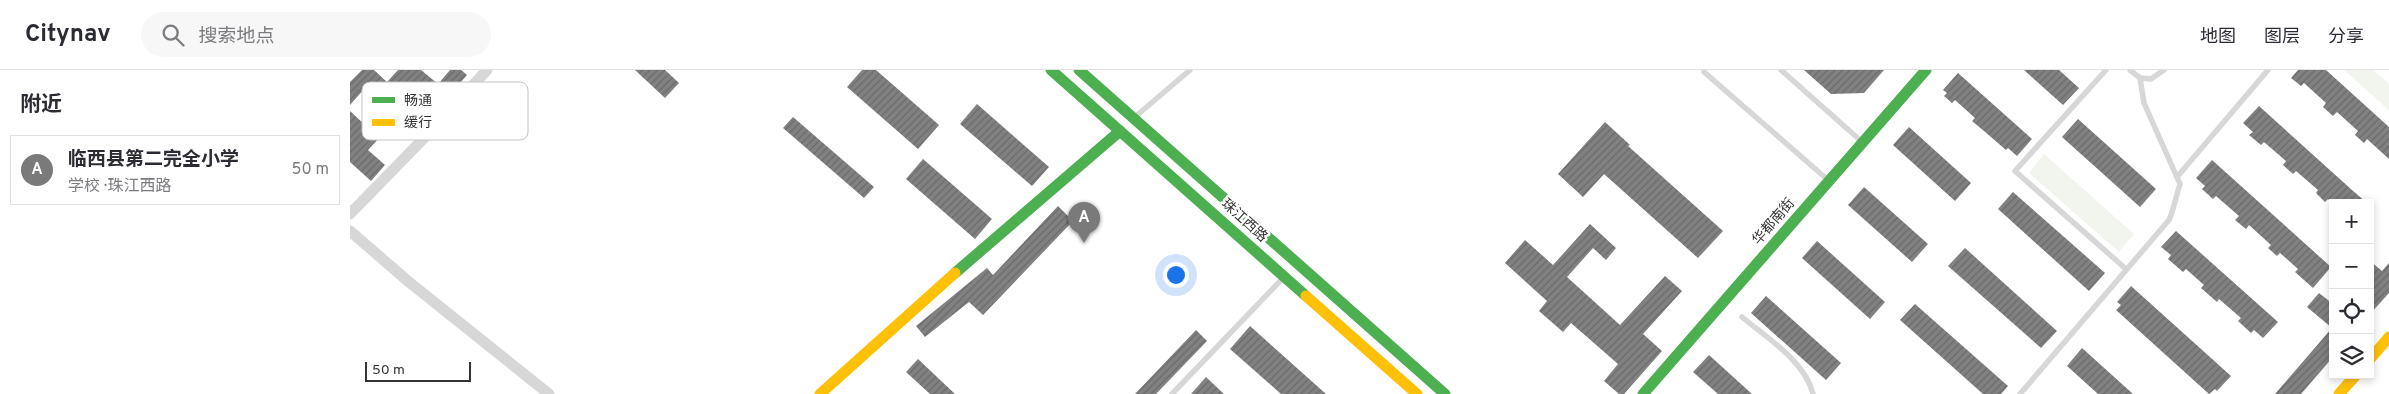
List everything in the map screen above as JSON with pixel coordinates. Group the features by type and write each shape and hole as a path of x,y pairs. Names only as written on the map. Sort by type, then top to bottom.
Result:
{"main road":[{"name":"珠江西路","path":"1051,70 1417,394"},
{"name":"珠江西路","path":"1079,70 1445,394"},
{"name":"华都南街","path":"1644,394 1926,70"},
{"path":"820,394 963,266 1120,131"},
{"path":"2374,354 2389,337"},
{"path":"2339,394 2352,379"}],"street":[{"path":"476,82 487,70"},
{"path":"350,214 422,140"},
{"path":"350,231 409,282 549,394"}],"lane":[{"path":"1134,118 1190,70"},
{"path":"1781,70 1863,143"},
{"path":"2106,70 2015,171 2126,269"},
{"path":"2130,70 2140,78 2151,79 2164,70"},
{"path":"2177,176 2268,70"},
{"path":"1704,72 1830,181"},
{"path":"2020,394 2169,220 2180,184 2144,103 2140,78"},
{"path":"1172,394 1284,276"},
{"path":"1742,317 1799,366 1807,378 1813,394"}],"shaded area":[{"path":"2344,70 2373,70 2389,84 2389,110"},
{"path":"2044,154 2134,234 2119,252 2029,173"}],"building":[{"path":"362,70 374,70 387,82 362,82 362,91 350,105 350,82"},
{"path":"398,70 421,70 436,82 387,82"},
{"path":"450,70 461,70 467,75 461,82 440,82"},
{"path":"635,70 665,70 679,83 665,98"},
{"path":"862,70 876,70 939,125 918,149 847,87"},
{"path":"1804,70 1884,70 1864,93 1831,94"},
{"path":"2024,70 2059,70 2079,88 2063,105"},
{"path":"2298,70 2326,70 2389,127 2389,159 2367,139 2364,143 2355,135 2358,131 2337,112 2333,116 2323,107 2326,103 2304,83 2301,86 2291,78"},
{"path":"1958,73 2032,139 2017,156 2008,148 2006,150 1972,121 1975,118 1955,100 1952,103 1944,96 1947,93 1943,90"},
{"path":"977,104 1049,167 1032,186 960,124"},
{"path":"2259,106 2363,199 2328,199 2325,202 2316,193 2318,190 2296,171 2293,174 2283,165 2286,161 2264,142 2261,145 2249,135 2253,132 2243,123"},
{"path":"350,111 362,122 362,140 377,140 368,150 385,165 371,181 350,162"},
{"path":"793,117 874,187 864,198 783,128"},
{"path":"2078,119 2156,189 2140,207 2062,137"},
{"path":"1605,122 1630,145 1628,146 1723,231 1698,258 1604,174 1583,197 1558,174"},
{"path":"1909,127 1971,183 1955,201 1893,145"},
{"path":"923,159 992,219 975,239 906,179"},
{"path":"2212,160 2329,265 2329,269 2313,288 2295,272 2298,269 2280,253 2277,256 2268,248 2271,245 2249,225 2246,229 2235,220 2239,216 2216,196 2213,199 2202,189 2205,186 2196,178"},
{"path":"1864,187 1928,244 1912,262 1848,205"},
{"path":"2013,192 2105,273 2089,291 1998,209"},
{"path":"1058,206 1073,221 983,315 969,302 925,337 916,326 987,268 993,275"},
{"path":"1590,224 1616,248 1606,260 1593,248 1567,277 1620,325 1665,276 1682,291 1643,334 1662,351 1624,394 1619,394 1604,381 1618,364 1571,323 1563,332 1539,311 1547,301 1505,263 1525,240 1553,265"},
{"path":"2176,231 2278,322 2263,338 2254,330 2251,333 2238,321 2241,318 2219,299 2217,302 2201,288 2204,285 2186,269 2183,272 2168,259 2171,255 2161,247"},
{"path":"1817,241 1885,302 1870,319 1802,258"},
{"path":"1965,248 2057,331 2041,348 1948,266"},
{"path":"2389,263 2389,293 2374,310 2374,264 2382,271"},
{"path":"2131,286 2231,376 2217,391 2215,389 2209,394 2116,310 2121,305 2117,302"},
{"path":"2319,293 2329,301 2329,325 2307,307"},
{"path":"1766,296 1841,363 1826,380 1751,313"},
{"path":"1915,304 2008,386 2001,394 1983,394 1900,320"},
{"path":"1250,326 1326,394 1281,394 1230,349"},
{"path":"1196,330 1207,341 1156,394 1135,394"},
{"path":"2329,331 2329,362 2301,394 2275,394"},
{"path":"2082,348 2133,394 2098,394 2067,366"},
{"path":"1709,355 1752,394 1718,394 1693,372"},
{"path":"918,359 955,394 930,394 906,372"},
{"path":"1206,377 1224,394 1191,394"}],"traffic: fast":[{"path":"1051,70 1306,296"},
{"path":"1079,70 1445,394"},
{"path":"1643,394 1926,70"},
{"path":"955,273 1120,131"}],"traffic: slow":[{"path":"820,394 955,273"},
{"path":"1306,296 1417,394"},
{"path":"2374,354 2389,337"},
{"path":"2339,394 2352,379"}],"place":[{"name":"临西县第二完全小学","path":"1084,243"}]}
